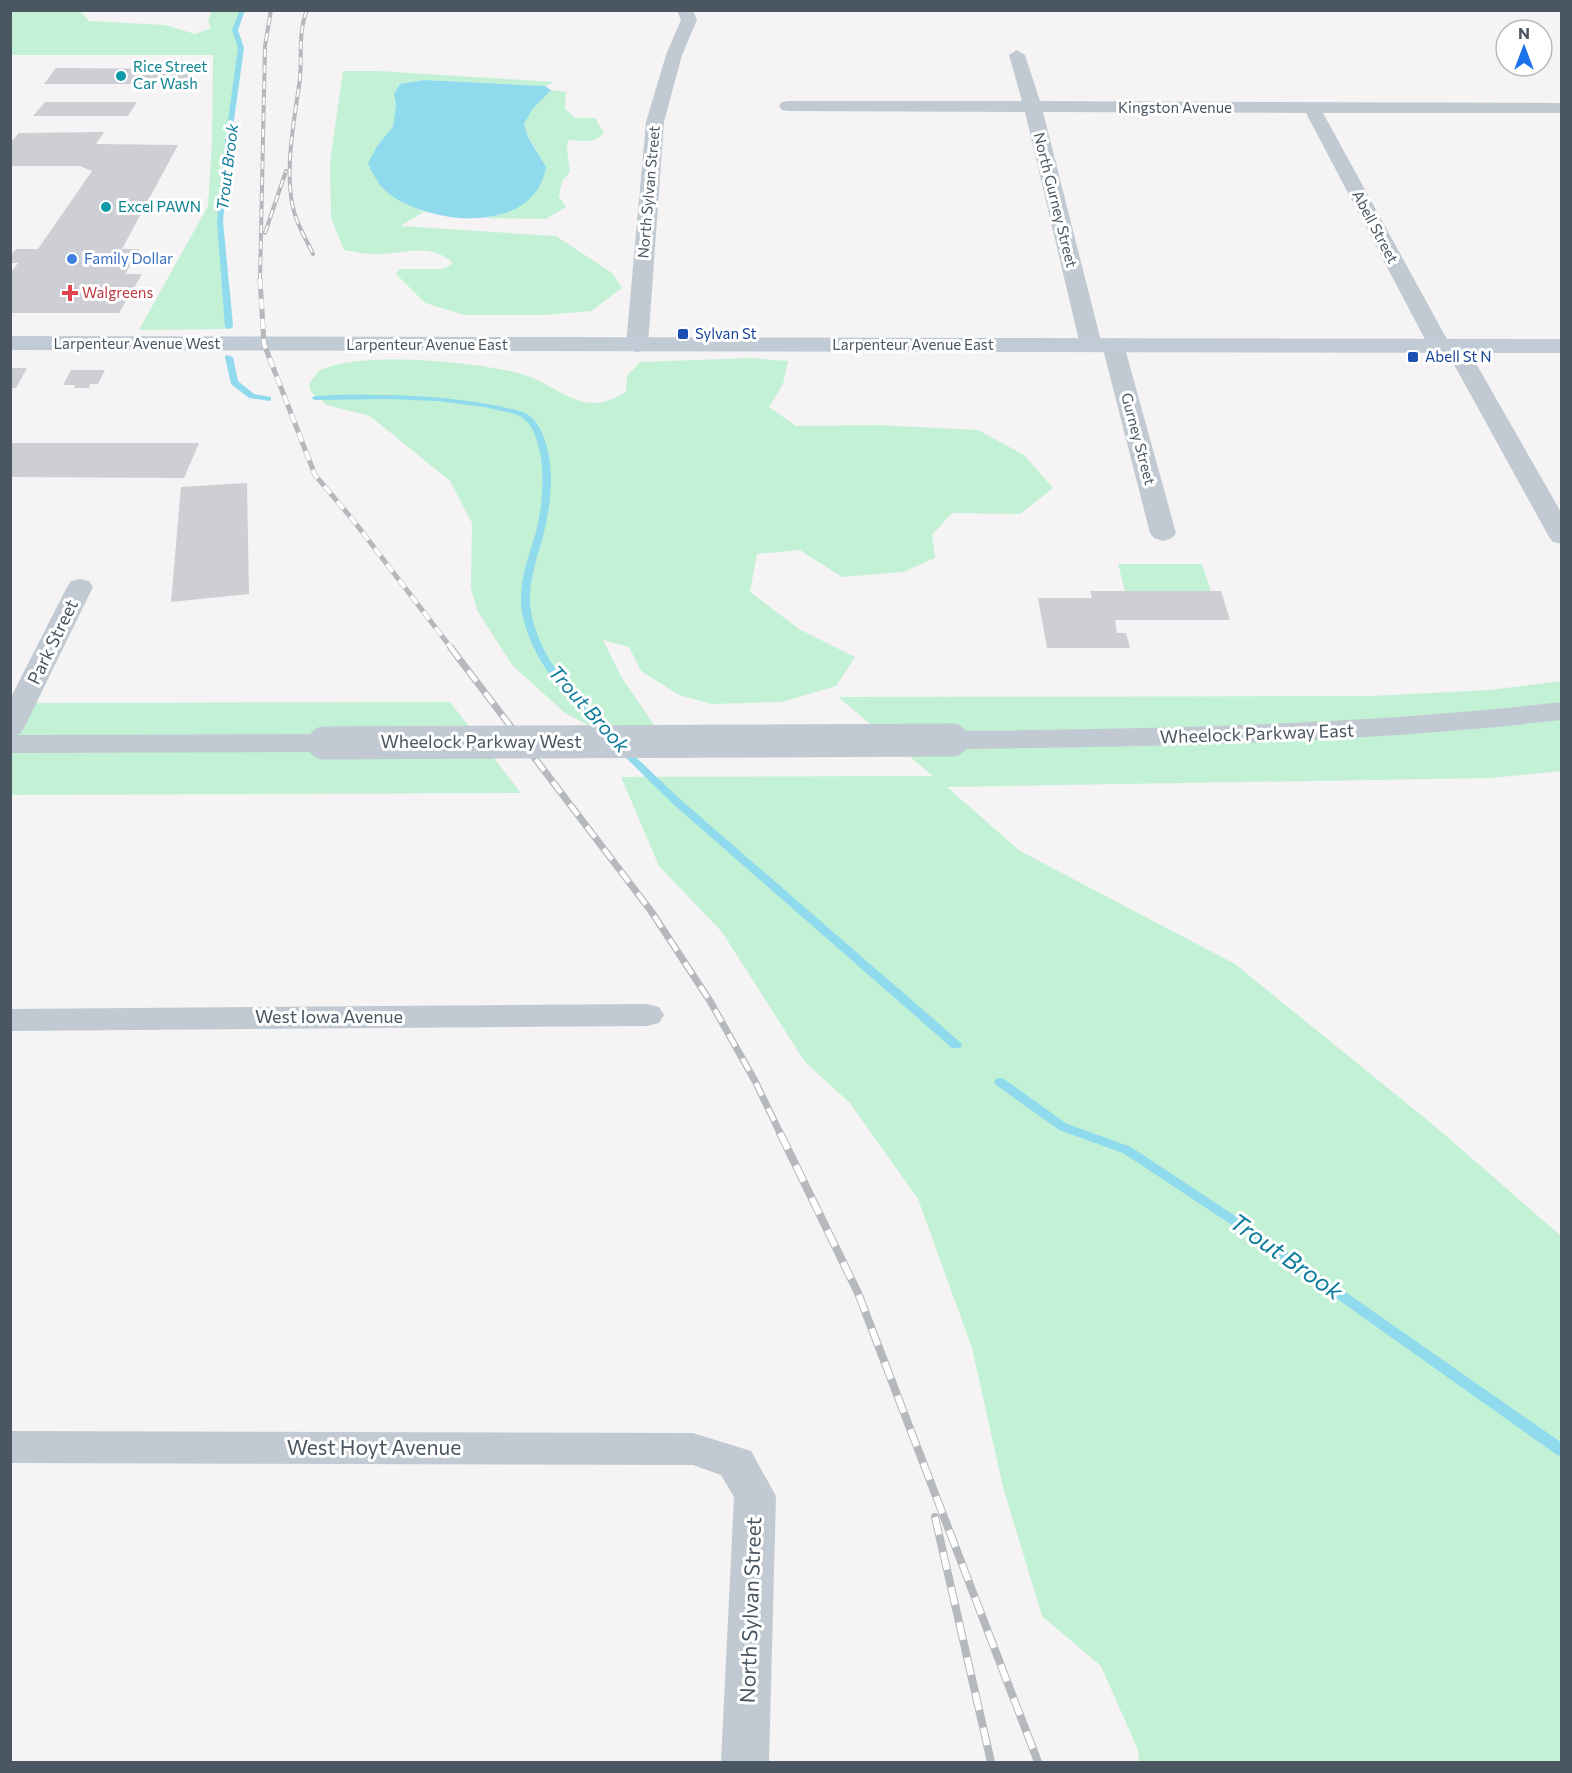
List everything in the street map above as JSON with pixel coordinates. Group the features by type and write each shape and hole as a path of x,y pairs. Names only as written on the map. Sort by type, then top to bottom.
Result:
{"main road":[{"name":"Larpenteur Avenue West","path":"10,343 264,344"},
{"name":"Larpenteur Avenue East","path":"264,344 1562,346"}],"street":[{"name":"North Sylvan Street","path":"637,345 655,122 674,55 689,20 685,10"},
{"name":"North Gurney Street","path":"1017,55 1102,345"},
{"name":"Kingston Avenue","path":"788,106 1562,108"},
{"name":"Abell Street","path":"1312,108 1447,346 1562,537"},
{"name":"Gurney Street","path":"1102,345 1163,533"},
{"name":"Park Street","path":"10,728 80,587"},
{"name":"Wheelock Parkway East","path":"952,740 1209,737 1317,733 1434,725 1562,711"},
{"name":"Wheelock Parkway West","path":"10,744 952,740"},
{"name":"West Iowa Avenue","path":"10,1020 646,1015"},
{"name":"West Hoyt Avenue","path":"10,1447 693,1449 736,1463"},
{"name":"North Sylvan Street","path":"736,1463 755,1496 745,1762"}],"green space":[{"path":"10,11 80,11 89,21 165,25 195,34 211,28 208,21 212,11 244,11 235,30 241,48 220,223 222,271 230,329 139,330 208,206 212,143 213,55 11,55"},
{"path":"343,71 379,71 554,82 545,86 424,80 400,84 396,95 393,127 377,146 391,195 424,212 400,226 556,236 612,273 622,288 591,311 545,315 465,315 425,303 396,274 400,269 443,269 453,263 445,257 428,251 376,254 344,250 331,218 330,162"},
{"path":"551,90 566,92 565,109 575,118 595,118 604,133 592,140 568,140 570,172 562,181 559,197 566,207 546,219 487,218 514,210 537,150 528,137 524,124 532,110"},
{"path":"751,358 788,361 783,384 769,407 796,426 876,425 978,430 1024,455 1053,488 1020,514 952,513 932,535 935,558 903,572 842,577 800,550 757,554 750,592 799,629 855,657 836,686 782,702 712,704 679,695 641,671 629,647 603,640 622,678 654,725 588,725 565,713 512,665 477,610 471,588 472,523 450,481 370,416 327,405 311,392 309,384 321,370 339,364 392,359 423,360 509,371 536,379 578,400 596,403 626,392 627,376 640,362"},
{"path":"1118,564 1202,564 1211,591 1125,591"},
{"path":"1561,681 1561,771 1491,778 947,787 1020,851 1235,964 1437,1128 1561,1236 1561,1762 1139,1762 1138,1750 1101,1666 1042,1616 1003,1487 972,1348 918,1199 850,1103 805,1062 722,932 659,866 621,777 933,776 838,697 1371,696 1489,690"},
{"path":"450,702 521,793 11,795 10,703"}],"water":[{"path":"424,80 545,86 551,90 532,110 524,124 528,137 546,167 538,189 523,204 504,214 481,218 457,218 433,214 411,206 392,196 381,186 368,163 377,146 393,127 396,106 394,94 400,84"}],"building":[{"name":"Rice Street Car Wash","path":"56,68 196,69 186,84 44,84"},
{"path":"45,102 137,102 128,116 33,116"},
{"path":"104,132 96,144 178,145 122,249 140,249 125,274 142,274 119,313 10,313 10,274 18,263 10,263 10,256 16,249 38,249 92,171 80,166 10,166 10,143 19,133"},
{"path":"10,368 27,368 16,388 10,388"},
{"path":"71,370 105,370 98,384 90,384 89,388 74,388 75,385 63,385"},
{"path":"10,443 199,443 184,478 10,477"},
{"path":"247,483 249,594 171,602 181,487"},
{"path":"1090,591 1221,591 1230,620 1115,620 1117,633 1126,633 1130,648 1047,648 1038,598 1092,598"}],"waterway":[{"name":"Trout Brook","path":"229,327 220,222 226,156 241,48 235,30 243,10"},
{"name":"Trout Brook","path":"229,357 234,382 252,396 268,399"},
{"name":"Trout Brook","path":"315,398 437,399 517,412 533,423 543,448 547,478 541,530 525,591 527,616 539,650 548,666 608,735"},
{"name":"Trout Brook","path":"621,748 677,802 956,1045"},
{"name":"Trout Brook","path":"1000,1082 1063,1127 1127,1150 1254,1234 1562,1451"}],"railway":[{"path":"260,280 265,46 271,10"},
{"path":"307,10 301,36 300,78 292,140 290,188 293,210 313,254"},
{"path":"265,233 286,171"},
{"path":"260,280 264,344 315,475 353,520 452,649"},
{"path":"451,648 651,911 710,1001 755,1081 781,1135"},
{"path":"780,1133 858,1293 1038,1762"},
{"path":"935,1517 991,1762"}],"place":[{"name":"Rice Street Car Wash","path":"121,76"},
{"name":"Excel PAWN","path":"106,207"},
{"name":"Family Dollar","path":"72,259"},
{"name":"Walgreens","path":"70,293"},
{"name":"Sylvan St","path":"683,334"},
{"name":"Abell St N","path":"1413,357"}]}
